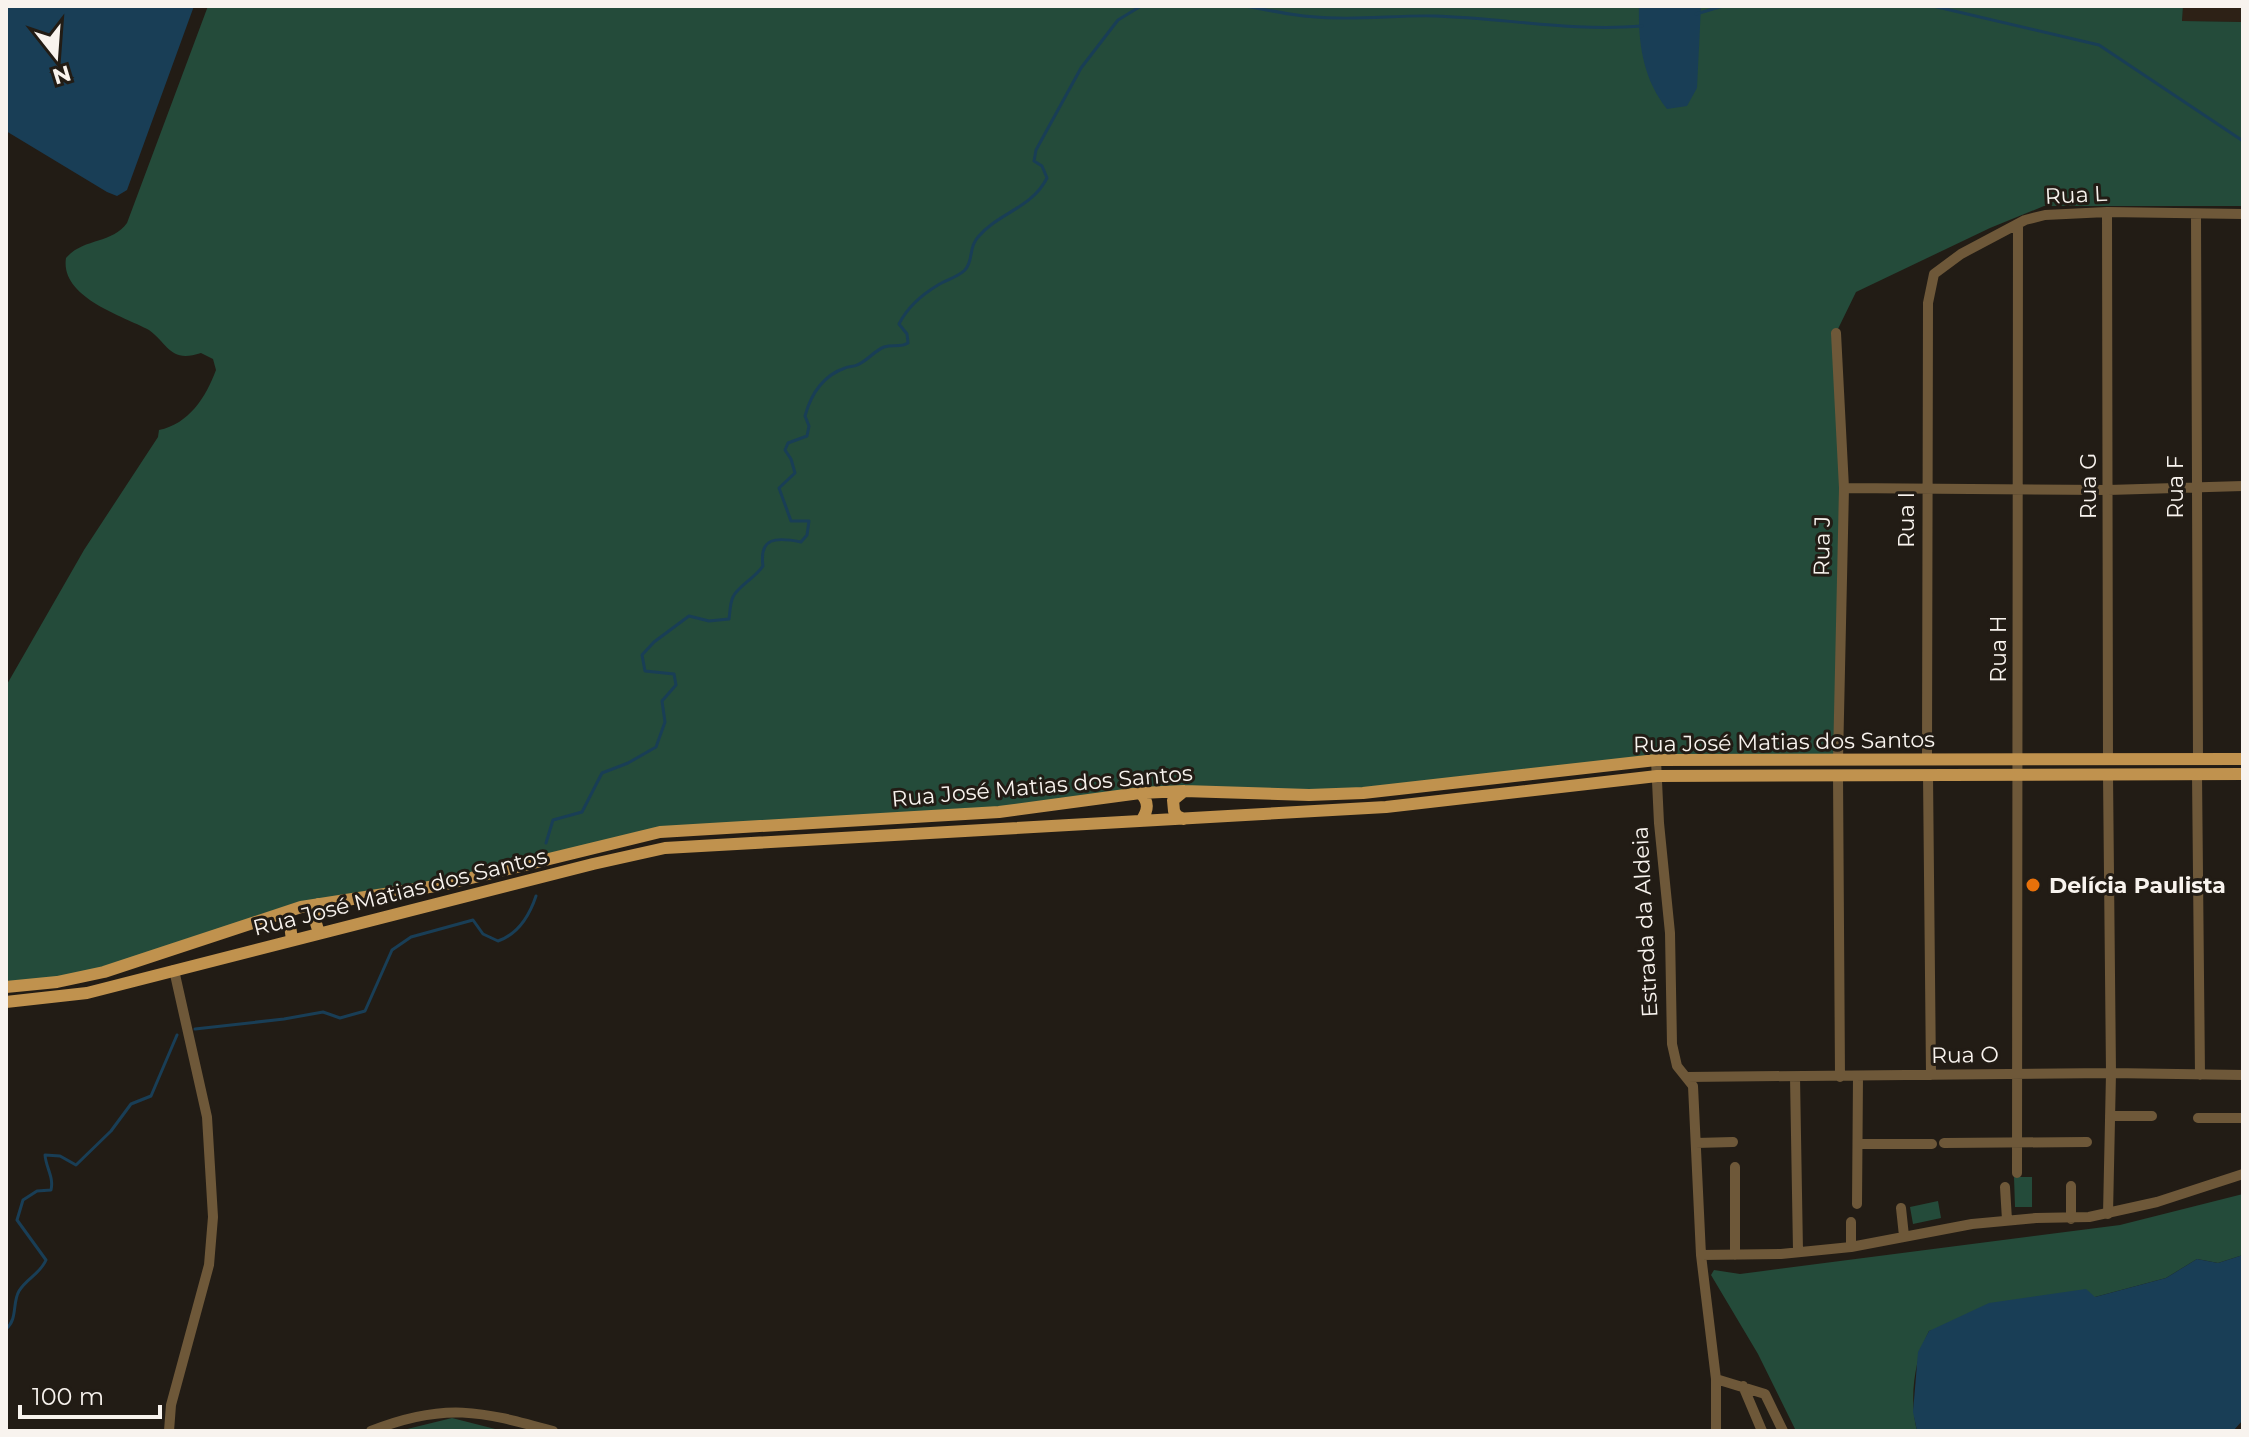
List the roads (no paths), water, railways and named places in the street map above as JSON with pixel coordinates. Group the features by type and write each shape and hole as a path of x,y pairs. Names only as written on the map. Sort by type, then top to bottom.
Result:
{"main road":[{"name":"Rua José Matias dos Santos","path":"6,987 57,982 104,972 318,904 442,885 660,832 999,812 1140,793 1363,793 1656,760 2243,759"},
{"name":"Rua José Matias dos Santos","path":"6,1002 87,993 665,848 1386,807 1657,776 2243,774"},
{"path":"1184,791 1173,800 1177,816 1184,819"},
{"path":"1140,793 1147,799 1141,821"},
{"path":"318,904 315,920 319,933"},
{"path":"283,913 290,925 292,940"}],"street":[{"name":"Rua L","path":"1931,281 1940,268 1961,254 2018,224 2045,215 2107,212 2243,214"},
{"name":"Rua G","path":"2107,212 2108,760"},
{"name":"Rua F","path":"2196,214 2198,760"},
{"name":"Rua H","path":"2017,1173 2018,224"},
{"name":"Rua I","path":"1927,760 1926,488 1928,303 1931,281"},
{"name":"Rua J","path":"1836,333 1844,488 1838,760"},
{"path":"1844,488 2108,490 2243,486"},
{"name":"Estrada da Aldeia","path":"1656,760 1670,933 1671,1029 1677,1066 1693,1086 1701,1255 1716,1379 1716,1431"},
{"path":"2197,774 2200,1075"},
{"path":"1838,775 1840,1077"},
{"path":"1928,775 1931,1075"},
{"path":"2108,775 2111,1073 2108,1214"},
{"path":"169,1431 171,1405 209,1265 213,1217 207,1117 174,970"},
{"name":"Rua O","path":"1687,1077 2111,1073 2243,1075"},
{"path":"1795,1077 1798,1251"},
{"path":"1857,1204 1858,1077"},
{"path":"2110,1116 2152,1116"},
{"path":"2198,1118 2243,1118"},
{"path":"1696,1143 1733,1142"},
{"path":"1858,1144 2087,1142"},
{"path":"1735,1167 1735,1255"},
{"path":"1701,1255 1851,1247 2007,1220 2071,1219 2108,1214 2243,1174"},
{"path":"2071,1186 2071,1219"},
{"path":"2005,1187 2007,1220"},
{"path":"1901,1208 1904,1236"},
{"path":"1851,1222 1851,1247"},
{"path":"1716,1379 1765,1394 1783,1431"},
{"path":"1743,1386 1762,1431"},
{"path":"371,1431 409,1419 460,1412 498,1415 553,1431"}],"water":[{"path":"6,6 194,6 127,190 117,196 107,192 6,131"},
{"path":"1639,6 1701,6 1697,88 1687,106 1667,109 1652,85 1641,47"},
{"path":"2243,1255 2243,1420 2233,1431 1917,1431 1913,1412 1918,1352 1929,1331 1989,1303 2086,1289 2095,1297 2166,1278 2197,1259 2218,1263"}],"waterway":[{"path":"546,843 553,820 582,812 602,773 656,747 665,722 662,701 676,685 674,674 645,671 642,655 689,616 709,621 729,619 735,593 763,566 762,556 767,544 777,540 801,542 807,535 809,521 791,521 779,488 795,473 785,450 788,443 807,436 809,426 805,416 819,387 837,371 860,364 884,347 908,343 907,334 899,324 911,307 932,289 965,270 978,237 1041,188 1047,178 1042,166 1034,161 1036,150 1081,68 1118,20 1141,6"},
{"path":"1246,6 1326,18 1435,16 1564,26 1642,26"},
{"path":"1696,14 1723,6"},
{"path":"1933,6 2099,45 2243,141"},
{"path":"195,1029 323,1012 340,1018 365,1011 392,950 411,937 473,920 483,934 498,941 522,924 536,896"},
{"path":"6,1329 12,1321 19,1291 46,1260 17,1220 23,1200 37,1191 51,1190 45,1155 60,1156 76,1165 111,1131 131,1104 151,1096 177,1035"}],"place":[{"name":"Delícia Paulista","path":"2033,885"}]}
